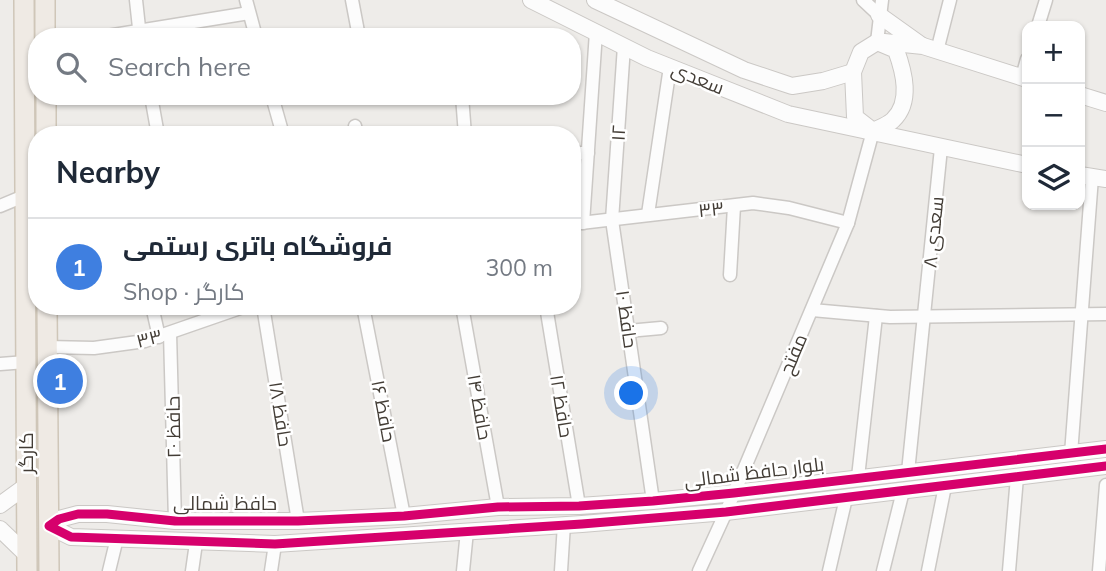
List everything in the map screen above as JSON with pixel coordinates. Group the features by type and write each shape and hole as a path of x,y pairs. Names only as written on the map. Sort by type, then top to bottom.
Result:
{"main road":[{"name":"کارگر","path":"24,0 27,563"},
{"path":"45,0 45,28"},
{"path":"46,105 46,126"},
{"name":"کارگر","path":"47,315 49,571"}],"street":[{"path":"136,0 138,28"},
{"path":"246,0 253,28"},
{"path":"352,0 357,28"},
{"name":"سعدی","path":"531,0 670,67 788,114 1022,164"},
{"name":"سعدی","path":"595,0 616,5 744,70 792,86 853,72"},
{"path":"863,0 881,8 930,49"},
{"path":"930,49 950,0"},
{"path":"1040,21 1046,0"},
{"path":"877,42 881,8"},
{"path":"170,28 249,13"},
{"path":"581,200 596,32"},
{"path":"877,42 896,50 905,73 903,107 892,121 873,131 855,117 852,93 853,72 861,51 877,42 930,49 1022,77"},
{"name":"۱۲","path":"612,220 624,46"},
{"path":"648,214 670,67"},
{"path":"788,114 792,86"},
{"path":"1085,97 1106,103"},
{"path":"153,105 156,126"},
{"path":"275,105 280,126"},
{"path":"463,105 464,126"},
{"name":"مفتح","path":"699,571 848,223 873,131"},
{"name":"سعدی ۸","path":"908,472 941,148"},
{"path":"581,153 587,153"},
{"path":"1071,454 1092,177"},
{"path":"0,206 24,196"},
{"name":"۳۳","path":"581,224 753,203 848,223"},
{"path":"730,275 734,206"},
{"name":"حافظ ۱۰","path":"612,220 653,501"},
{"path":"812,310 925,317 1106,314"},
{"name":"حافظ ۲۰","path":"156,315 165,335 175,521"},
{"name":"۳۳","path":"47,347 94,348 145,341 221,315"},
{"name":"حافظ ۱۸","path":"264,315 298,521"},
{"name":"حافظ ۱۶","path":"365,315 404,516"},
{"name":"حافظ ۱۴","path":"464,315 498,507"},
{"name":"حافظ ۱۲","path":"547,315 579,506"},
{"path":"858,477 876,316"},
{"path":"628,331 661,328"},
{"path":"0,364 26,362"},
{"name":"بلوار حافظ شمالی","path":"404,516 498,507 579,506 734,494 1106,449"},
{"name":"بلوار حافظ شمالی","path":"49,526 71,537 275,544 726,512 1106,466"},
{"path":"1009,571 1017,477"},
{"path":"928,571 946,485"},
{"path":"1099,571 1106,485"},
{"path":"0,505 26,486"},
{"path":"883,571 904,491"},
{"path":"829,571 846,498"},
{"name":"حافظ شمالی","path":"49,526 59,519 78,514 175,521 298,521 404,516"},
{"path":"561,571 564,524"},
{"path":"0,529 27,563"},
{"path":"463,571 467,531"},
{"path":"109,571 117,538"},
{"path":"192,571 196,543"},
{"path":"271,571 275,544"}],"cycle path":[{"path":"1106,449 653,501 579,506 498,507 404,516 298,521 175,521 78,514 59,519 49,526 71,537 275,544 726,512 1106,466"}],"place":[{"name":"فروشگاه باتری رستمی","path":"60,381"}]}
